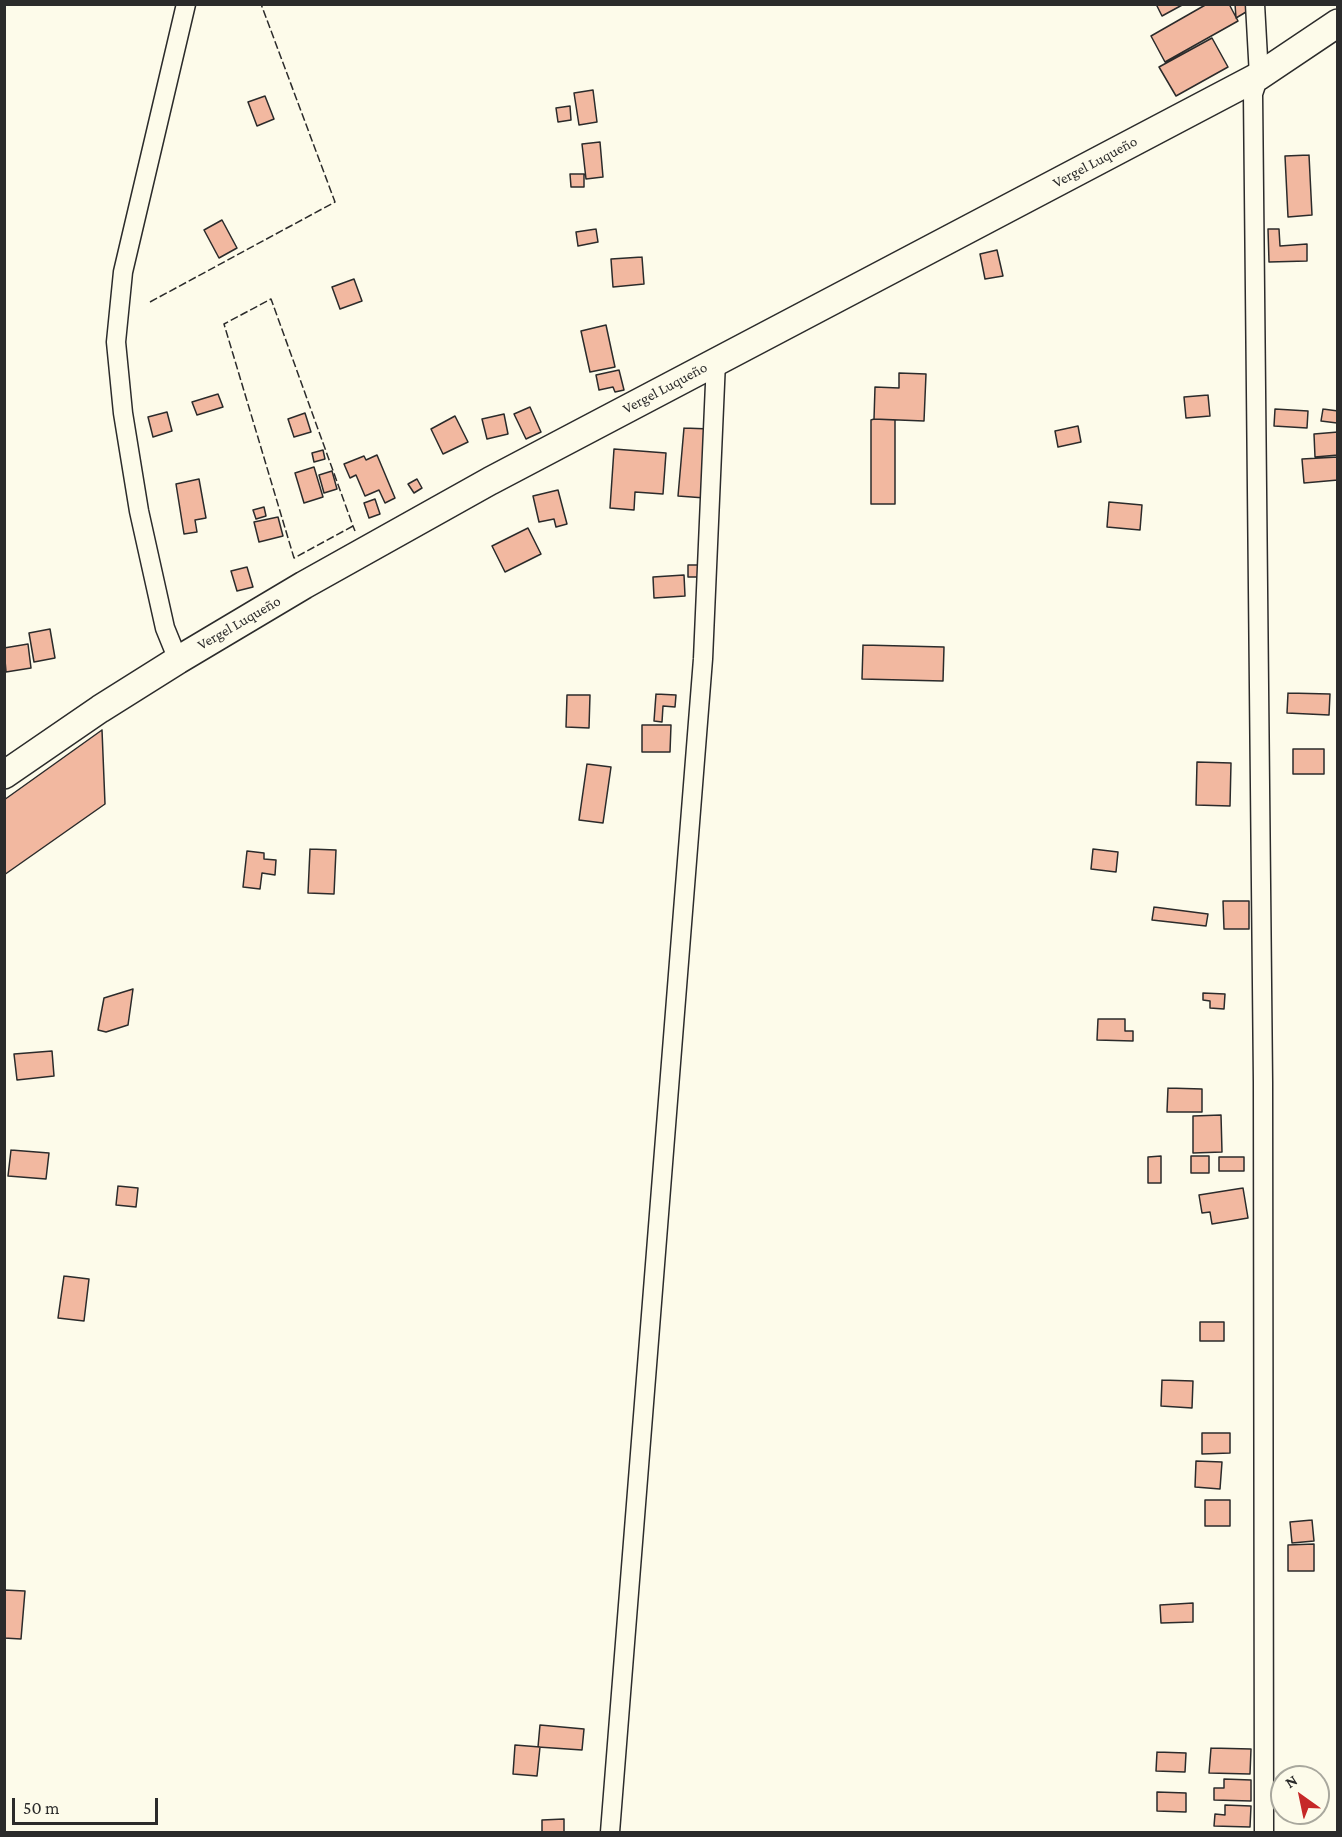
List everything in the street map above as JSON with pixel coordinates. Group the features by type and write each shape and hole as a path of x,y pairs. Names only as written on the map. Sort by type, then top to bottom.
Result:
{"main road":[{"name":"Vergel Luqueño","path":"4,775 100,709 178,660 490,481 1259,76 1338,23"}],"street":[{"path":"178,660 165,628 139,511 123,413 116,342 123,273 186,4"},
{"path":"1255,4 1259,76 1253,94 1253,106 1263,1082 1264,1833"},
{"path":"610,1833 670,1095 702,659 716,360"}],"building":[{"path":"1156,4 1184,4 1162,16"},
{"path":"1207,4 1229,4 1238,21 1165,62 1151,36"},
{"path":"1235,4 1246,4 1246,12 1236,18"},
{"path":"1212,38 1228,67 1176,96 1159,67"},
{"path":"593,90 597,122 579,125 574,93"},
{"path":"265,96 274,119 257,126 248,102"},
{"path":"570,106 571,120 558,122 556,108"},
{"path":"600,142 603,177 586,179 582,144"},
{"path":"1309,155 1312,215 1288,217 1285,156"},
{"path":"570,174 584,174 584,187 571,187"},
{"path":"222,220 237,248 219,258 204,230"},
{"path":"596,229 598,242 578,246 576,232"},
{"path":"1268,229 1279,229 1280,246 1307,244 1307,261 1269,262"},
{"path":"997,250 1003,276 985,279 980,254"},
{"path":"642,257 644,284 613,287 611,259"},
{"path":"354,279 362,301 340,309 332,287"},
{"path":"606,325 615,367 590,372 581,331"},
{"path":"619,370 624,390 615,392 613,387 599,390 596,375"},
{"path":"899,373 926,374 924,421 874,419 875,387 899,388"},
{"path":"218,394 223,407 197,415 192,402"},
{"path":"1208,395 1210,416 1186,418 1184,397"},
{"path":"530,407 541,432 526,439 514,414"},
{"path":"1275,409 1308,411 1307,428 1274,426"},
{"path":"1323,409 1338,411 1337,423 1321,421"},
{"path":"167,412 172,431 153,437 148,417"},
{"path":"305,413 311,432 294,437 288,419"},
{"path":"504,414 508,434 487,439 482,419"},
{"path":"455,416 468,442 443,454 431,429"},
{"path":"871,420 895,420 895,504 871,504"},
{"path":"1078,426 1081,442 1058,447 1055,431"},
{"path":"684,428 710,429 705,498 678,496"},
{"path":"1338,432 1338,455 1315,457 1314,434"},
{"path":"614,449 666,453 663,494 635,492 634,510 610,508"},
{"path":"323,450 325,459 314,462 312,453"},
{"path":"377,455 395,498 385,503 379,490 365,496 356,475 350,478 344,464 364,456 366,460"},
{"path":"1338,457 1338,480 1304,483 1302,459"},
{"path":"314,467 323,497 304,503 295,473"},
{"path":"332,471 337,489 324,493 319,475"},
{"path":"199,479 206,518 195,520 197,532 184,534 176,484"},
{"path":"417,479 422,488 414,493 408,484"},
{"path":"558,490 567,524 556,527 554,519 539,522 533,496"},
{"path":"375,499 380,514 369,518 364,503"},
{"path":"1109,502 1142,505 1140,530 1107,527"},
{"path":"264,507 266,516 256,519 253,510"},
{"path":"278,517 283,536 259,542 254,522"},
{"path":"528,528 541,554 505,572 492,546"},
{"path":"688,565 700,565 700,577 688,577"},
{"path":"247,567 253,587 237,591 231,571"},
{"path":"684,575 685,596 654,598 653,577"},
{"path":"50,629 55,658 34,662 29,633"},
{"path":"28,644 31,668 6,672 4,648"},
{"path":"863,645 944,647 943,681 862,679"},
{"path":"1288,693 1330,694 1329,715 1287,713"},
{"path":"656,694 676,695 675,707 663,706 662,722 654,721"},
{"path":"567,695 590,695 589,728 566,727"},
{"path":"642,725 671,725 670,752 642,752"},
{"path":"102,730 105,804 4,875 4,800"},
{"path":"1293,749 1324,749 1324,774 1293,774"},
{"path":"1197,762 1231,763 1230,806 1196,805"},
{"path":"587,764 611,767 603,823 579,820"},
{"path":"310,849 336,850 334,894 308,893"},
{"path":"1093,849 1118,852 1116,872 1091,869"},
{"path":"247,851 264,853 264,859 276,860 275,875 262,873 260,889 243,887"},
{"path":"1223,901 1249,901 1249,929 1224,929"},
{"path":"1154,907 1208,914 1206,926 1152,920"},
{"path":"133,989 128,1025 106,1032 98,1030 104,998"},
{"path":"1203,993 1225,994 1224,1009 1210,1008 1210,1001 1203,1000"},
{"path":"1098,1019 1125,1019 1125,1031 1133,1031 1133,1041 1097,1040"},
{"path":"52,1051 54,1076 17,1080 14,1054"},
{"path":"1168,1088 1202,1089 1202,1112 1167,1112"},
{"path":"1221,1115 1222,1152 1193,1153 1193,1116"},
{"path":"11,1150 49,1153 46,1179 8,1176"},
{"path":"1161,1156 1161,1183 1148,1183 1148,1157"},
{"path":"1191,1156 1209,1156 1209,1173 1191,1173"},
{"path":"1219,1157 1244,1157 1244,1171 1219,1171"},
{"path":"118,1186 138,1188 136,1207 116,1205"},
{"path":"1243,1188 1248,1218 1212,1224 1210,1212 1202,1213 1199,1195"},
{"path":"64,1276 89,1279 84,1321 58,1318"},
{"path":"1200,1322 1224,1322 1224,1341 1200,1341"},
{"path":"1162,1380 1193,1381 1192,1408 1161,1406"},
{"path":"1202,1433 1230,1433 1230,1453 1202,1454"},
{"path":"1196,1461 1222,1462 1220,1489 1195,1487"},
{"path":"1205,1500 1230,1500 1230,1526 1205,1526"},
{"path":"1312,1520 1314,1541 1292,1543 1290,1522"},
{"path":"1314,1544 1314,1571 1288,1571 1288,1545"},
{"path":"4,1590 25,1591 21,1639 4,1638"},
{"path":"1193,1603 1193,1622 1161,1623 1160,1605"},
{"path":"540,1725 584,1729 582,1750 538,1747"},
{"path":"515,1745 540,1747 537,1776 513,1774"},
{"path":"1211,1748 1251,1749 1250,1774 1209,1773"},
{"path":"1157,1752 1186,1753 1185,1772 1156,1771"},
{"path":"1224,1779 1251,1780 1251,1801 1214,1800 1214,1788 1224,1788"},
{"path":"1157,1792 1186,1793 1186,1812 1157,1811"},
{"path":"1225,1805 1251,1806 1250,1827 1214,1826 1215,1814 1225,1815"},
{"path":"564,1819 564,1832 542,1832 542,1820"}],"fence":[{"path":"150,302 335,202 261,4"},
{"path":"353,526 294,558 224,324 271,299 355,531"}]}
